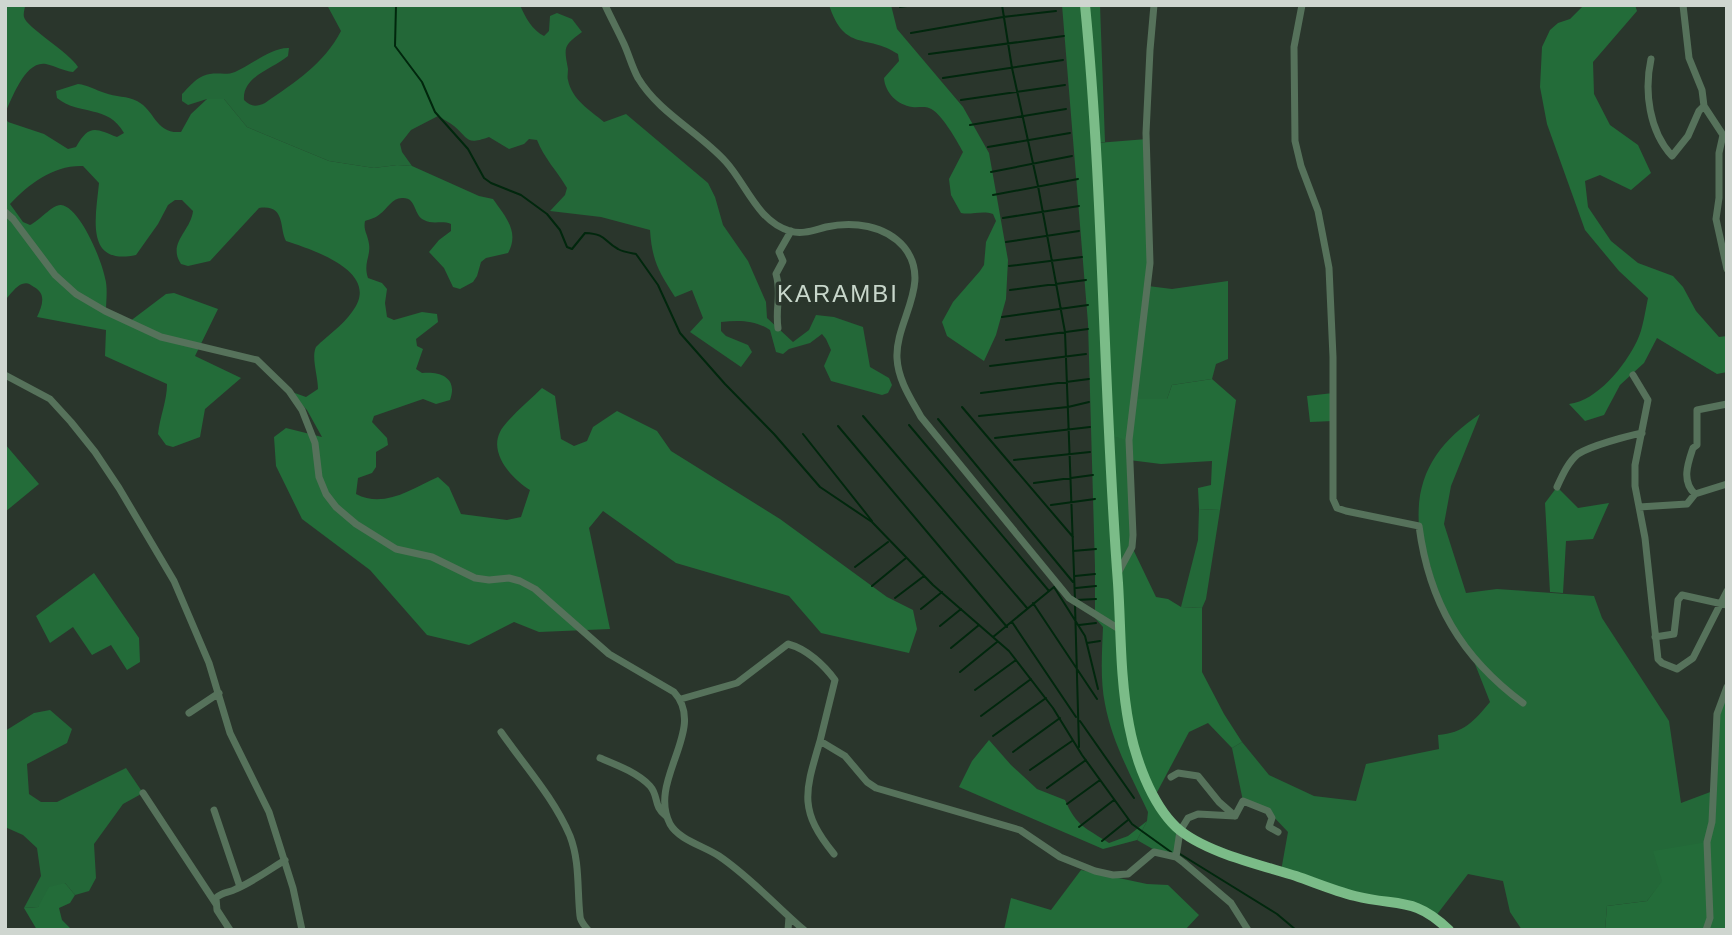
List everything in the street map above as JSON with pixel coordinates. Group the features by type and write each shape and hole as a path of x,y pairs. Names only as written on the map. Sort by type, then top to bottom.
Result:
{"highway":[{"path":"1085,5 1100,205 1105,376 1119,629 1129,728 1141,765 1155,796 1180,831 1234,857 1353,896 1422,908 1449,930"}],"street":[{"path":"605,5 639,79 664,107 725,161 769,219 790,232 808,232 843,224 871,227 894,237 903,247 911,257 915,277 912,302 897,351 897,366 903,384 921,417 1071,599 1119,629"},
{"path":"1117,575 1132,547 1133,535 1129,440 1150,263 1146,133 1154,5"},
{"path":"1302,5 1294,47 1295,141 1301,166 1318,211 1329,268 1333,357 1333,499 1336,508 1419,526 1424,564 1455,635 1473,659 1523,703"},
{"path":"1683,5 1689,58 1702,90 1704,106 1725,135 1719,153 1716,219 1727,269"},
{"path":"1651,59 1647,88 1655,129 1672,156 1688,136 1704,106"},
{"path":"5,212 18,224 55,275 76,294 161,337 257,360 289,391 302,410 315,443 319,477 326,494 336,507 356,524 396,549 432,557 475,578 520,580 535,589 609,654 659,681 681,699 685,710 684,729 664,793 667,816 672,827 687,839 723,859 760,888 804,930"},
{"path":"778,328 775,311 780,286 776,274 783,261 780,251 790,232"},
{"path":"1633,374 1648,400 1635,465 1655,637 1658,659 1662,663 1677,669 1693,658 1727,592"},
{"path":"5,375 50,399 95,452 174,581 209,663 230,733 269,812 285,860 302,930"},
{"path":"1695,494 1691,491 1686,475 1693,448 1697,445 1697,410 1727,404"},
{"path":"1557,487 1579,453 1625,436 1642,433"},
{"path":"1639,507 1687,504 1695,494 1727,484"},
{"path":"1655,637 1674,634 1679,597 1687,594 1723,604"},
{"path":"681,699 737,683 788,644 797,646 826,668 835,680 807,786 807,798 814,828 834,854"},
{"path":"1706,930 1710,918 1707,842 1712,822 1717,714 1727,687"},
{"path":"190,713 219,693"},
{"path":"501,732 543,790 570,837 580,885 580,918 588,930"},
{"path":"820,741 845,756 867,782 876,788 1020,830 1060,857 1095,871 1113,875 1128,874 1154,852 1176,854 1231,903 1248,930"},
{"path":"600,758 623,767 650,786 658,809 667,816"},
{"path":"1171,776 1178,773 1198,776 1219,802 1236,816"},
{"path":"143,793 216,904"},
{"path":"1236,816 1243,801 1268,811 1272,818 1269,827 1278,832"},
{"path":"214,810 240,887"},
{"path":"1176,854 1180,831 1188,818 1198,814 1236,816"},
{"path":"230,930 217,910 216,898 285,860"},
{"path":"788,930 789,917"}],"green space":[{"path":"5,5 25,5 24,15 27,21 78,67 73,72 38,64 20,82 5,113 7,62"},
{"path":"327,5 520,5 529,23 544,36 549,31 550,16 557,13 572,19 582,32 566,48 568,80 577,99 604,122 626,114 708,183 723,225 748,261 766,302 767,318 793,342 809,330 816,315 834,317 863,327 870,367 889,378 892,385 888,393 882,395 831,381 824,366 831,350 822,334 810,343 789,349 783,354 776,352 770,330 759,324 721,322 721,331 726,336 748,345 752,352 741,367 690,332 703,318 692,290 675,297 657,266 650,230 601,217 550,211 565,195 567,188 537,140 529,139 524,144 509,149 489,137 472,141 438,116 411,130 400,144 412,166 374,168 329,161 247,127 224,99 207,99 188,105 182,101 182,94 200,77 235,72 269,53 289,48 288,56 248,85 244,100 256,106 265,103 308,72 334,43 341,31"},
{"path":"829,5 891,5 897,29 963,107 989,153 1008,260 1006,299 996,335 984,361 947,336 942,322 953,302 984,265 986,242 996,221 993,214 961,213 951,195 949,179 963,152 953,134 934,111 927,107 907,106 893,97 884,78 899,61 898,54 849,36 835,20"},
{"path":"1062,5 1100,5 1105,142 1097,143 1108,435 1129,440 1132,547 1155,796 1180,831 1176,857 1158,852 1137,840 1147,821 1148,812 1117,746 1103,695 1103,627 1095,618 1088,323"},
{"path":"1584,5 1635,5 1637,11 1593,62 1594,94 1610,125 1638,145 1651,173 1631,190 1600,175 1585,181 1588,207 1611,241 1638,263 1673,276 1683,287 1696,311 1719,337 1727,336 1727,372 1717,374 1657,338 1644,363 1620,385 1604,415 1585,421 1569,404 1590,396 1618,371 1639,336 1648,298 1619,271 1585,230 1547,124 1540,87 1542,47 1550,30 1558,23 1570,19"},
{"path":"78,84 137,101 161,126 172,132 181,132 191,114 207,99 224,99 247,127 329,161 374,168 412,166 479,196 493,199 502,212 512,231 508,253 486,258 481,262 473,282 460,289 453,287 444,268 429,252 451,231 451,224 424,220 407,198 398,198 383,212 365,221 369,248 368,278 382,283 387,289 387,317 394,320 422,312 437,314 438,322 416,339 417,346 423,349 416,369 422,373 436,373 446,378 450,381 452,392 450,400 436,404 423,399 374,416 372,422 387,438 388,445 376,452 376,467 372,473 358,478 356,494 377,499 397,496 438,477 449,487 461,514 507,520 521,517 530,490 504,465 497,440 507,422 542,388 555,396 561,439 574,446 587,441 593,427 617,411 657,431 671,451 780,519 887,597 913,610 917,629 909,653 821,633 789,596 676,563 603,511 589,528 610,629 539,632 514,622 469,645 427,635 370,570 302,519 276,466 274,437 286,428 322,437 307,410 289,391 306,397 318,389 314,361 316,347 348,317 359,298 359,285 352,274 341,265 312,250 286,241 278,213 268,208 259,208 210,261 188,266 181,264 177,257 178,243 193,211 182,200 175,200 168,205 136,255 119,256 108,253 97,236 99,183 83,166 62,169 42,177 10,204 23,222 30,225 58,205 68,208 75,215 89,236 103,270 106,311 129,322 166,294 174,293 218,309 195,356 241,378 205,409 200,437 173,447 166,445 158,434 167,384 105,356 106,330 37,317 42,305 41,293 28,284 20,285 5,300 5,117 8,122 44,134 68,149 76,147 89,131 98,130 117,137 124,133 110,118 74,107 57,98 56,91"},
{"path":"1147,139 1150,263 1134,399 1167,399 1172,385 1212,379 1236,400 1220,510 1199,509 1198,488 1211,485 1212,461 1161,464 1129,460 1129,441 1108,435 1097,143"},
{"path":"1228,281 1228,359 1216,364 1212,379 1172,385 1167,399 1134,399 1148,286 1172,289"},
{"path":"1333,393 1333,421 1310,422 1307,396"},
{"path":"1480,414 1451,486 1444,524 1466,593 1497,589 1594,596 1602,618 1669,721 1681,803 1713,791 1707,842 1663,881 1647,901 1607,906 1605,930 1522,930 1510,912 1503,881 1468,874 1435,917 1281,871 1288,832 1268,811 1243,801 1232,748 1242,742 1269,775 1314,796 1356,801 1366,764 1439,749 1438,735 1462,729 1490,702 1473,659 1444,615 1419,526 1421,490 1433,461 1453,436"},
{"path":"5,444 39,484 5,512"},
{"path":"1557,487 1578,508 1609,503 1593,539 1566,541 1563,593 1550,592 1545,503"},
{"path":"1199,509 1220,510 1206,599 1202,608 1181,607 1198,540"},
{"path":"1132,547 1156,597 1168,599 1181,607 1202,608 1202,672 1242,742 1232,748 1208,723 1189,732 1155,796 1129,728 1117,575"},
{"path":"94,573 139,638 140,662 127,670 111,645 92,655 73,627 50,643 36,616"},
{"path":"1727,687 1727,930 1605,930 1607,906 1647,901 1662,881 1653,851 1707,842 1712,822 1716,728"},
{"path":"50,710 72,729 67,743 27,764 29,794 41,802 57,802 126,768 143,793 123,804 94,844 96,878 89,891 75,895 65,883 38,907 24,908 41,876 37,848 23,835 5,827 5,731 34,713"},
{"path":"989,740 1037,789 1065,800 1078,821 1109,843 1128,836 1147,821 1137,840 1103,849 959,787 972,761"},
{"path":"1081,870 1147,884 1168,885 1199,915 1185,930 1004,930 1011,898 1051,910"},
{"path":"65,883 75,895 70,903 59,908 62,920 72,930 37,930 24,908 38,907 49,887"}],"waterway":[{"path":"396,5 395,46 422,82 435,112 468,149 484,178 521,195 547,214 560,230 567,247 572,249 585,233 601,236 620,250 636,254 658,285 680,333 725,384 774,434 820,487 872,522 933,585 1009,651 1053,708 1082,755 1132,824 1171,852"},
{"path":"900,7 914,5"},
{"path":"1002,5 1065,332 1075,600"},
{"path":"911,33 1056,11"},
{"path":"929,54 1064,36"},
{"path":"943,78 1063,60"},
{"path":"961,100 1065,85"},
{"path":"970,125 1066,109"},
{"path":"988,147 1070,133"},
{"path":"991,172 1072,156"},
{"path":"993,195 1078,179"},
{"path":"1003,218 1079,206"},
{"path":"1006,242 1079,231"},
{"path":"1009,266 1082,257"},
{"path":"1010,290 1086,280"},
{"path":"1002,317 1088,305"},
{"path":"1006,340 1088,329"},
{"path":"990,366 1086,354"},
{"path":"981,393 1089,379"},
{"path":"979,416 1068,407 1089,402"},
{"path":"962,407 1073,537"},
{"path":"863,416 1027,608"},
{"path":"938,419 1073,582"},
{"path":"909,425 1049,591"},
{"path":"838,426 1007,627"},
{"path":"995,438 1090,427"},
{"path":"803,434 872,521"},
{"path":"1014,460 1090,452"},
{"path":"1034,483 1093,475"},
{"path":"1051,505 1095,499"},
{"path":"855,567 888,542"},
{"path":"1073,551 1096,549"},
{"path":"872,586 906,558"},
{"path":"1075,576 1095,574"},
{"path":"895,598 924,576"},
{"path":"1076,588 1096,586"},
{"path":"1054,587 1085,636 1098,689"},
{"path":"993,637 1054,587"},
{"path":"921,609 942,592"},
{"path":"1076,600 1096,599"},
{"path":"1033,603 1097,699"},
{"path":"1075,605 1079,747"},
{"path":"940,626 961,609"},
{"path":"1012,622 1076,717"},
{"path":"1079,625 1096,623"},
{"path":"951,648 979,625"},
{"path":"1087,643 1100,641"},
{"path":"960,672 997,642"},
{"path":"975,690 1016,660"},
{"path":"981,716 1031,679"},
{"path":"993,736 1046,698"},
{"path":"1013,752 1060,718"},
{"path":"1080,721 1134,798"},
{"path":"1030,770 1072,741"},
{"path":"1047,788 1086,760"},
{"path":"1067,804 1100,780"},
{"path":"1079,827 1114,800"},
{"path":"1102,841 1128,820"},
{"path":"1180,854 1277,914 1296,930"}],"district":[{"name":"KARAMBI","path":"838,293"}]}
